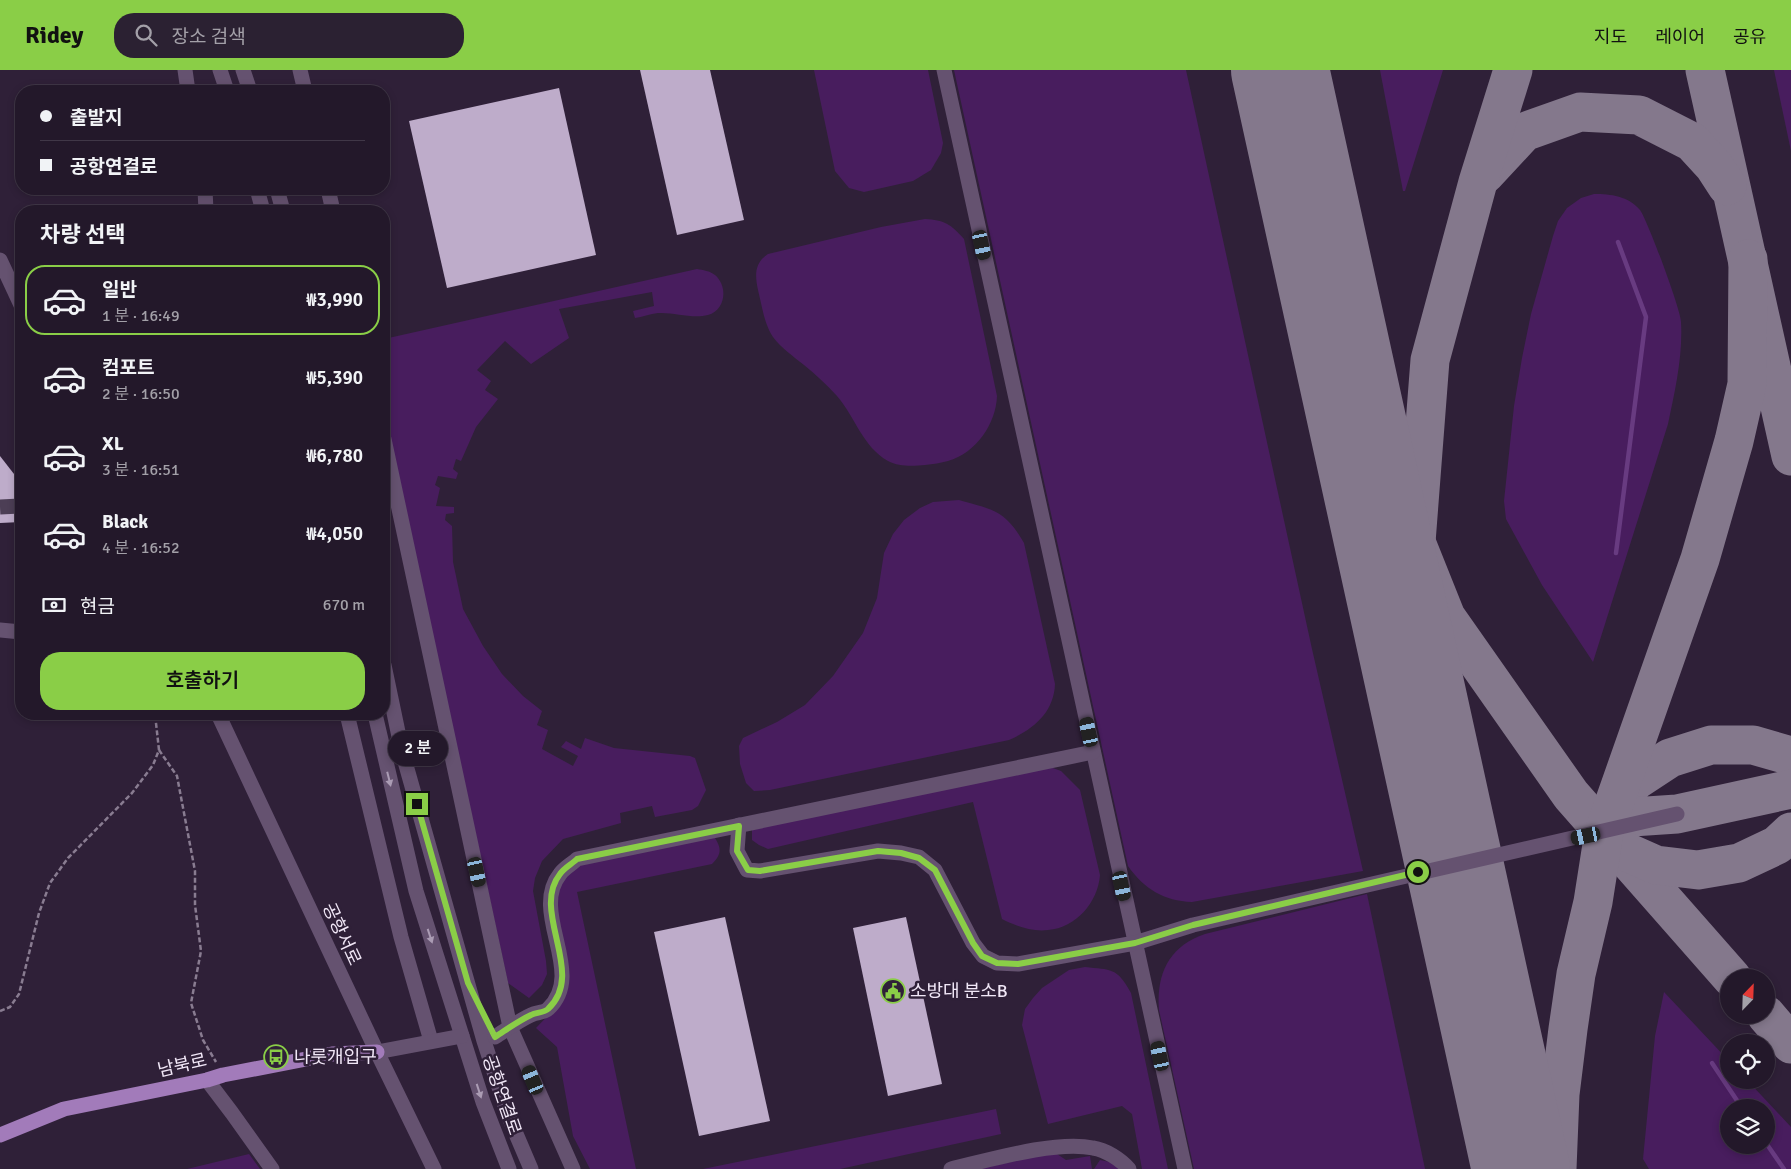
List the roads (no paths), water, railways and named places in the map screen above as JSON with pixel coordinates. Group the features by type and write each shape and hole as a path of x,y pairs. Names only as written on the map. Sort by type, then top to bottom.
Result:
{"main road":[{"name":"남북로","path":"0,1135 64,1109 332,1054 377,1052"}],"street":[{"path":"185,70 187,85"},
{"path":"220,70 226,85"},
{"path":"242,70 248,85"},
{"path":"300,70 304,85"},
{"path":"944,70 1185,1169"},
{"path":"0,260 15,292"},
{"path":"390,467 510,1028 573,1169"},
{"path":"0,630 15,631"},
{"name":"공항연결로","path":"390,694 402,751 484,1041 508,1115 530,1169"},
{"name":"공항서로","path":"221,720 434,1169"},
{"path":"348,720 401,937 431,1041"},
{"name":"공항연결로","path":"376,720 416,891 483,1102 509,1169"},
{"path":"495,1037 531,1014 547,1010 558,997 562,985 563,971 550,906 551,893 559,874 577,859 1093,752"},
{"path":"739,826 737,851 748,870 760,871 878,851 901,853 919,858 935,870 973,943 982,956 997,963 1018,964 1135,943 1193,925 1677,814"},
{"path":"468,983 495,1037 508,1115"},
{"path":"377,1052 462,1036"},
{"path":"207,1080 272,1169"},
{"path":"952,1169 1053,1147 1078,1146 1094,1148 1106,1153 1117,1158 1129,1169"}],"waterway":[{"path":"1616,553 1646,317 1618,242"},
{"path":"1712,1063 1736,1099"},
{"path":"1774,1154 1784,1169"}],"tunnel":[{"path":"0,507 15,506"}],"place":[{"name":"소방대 분소B","path":"893,991"},
{"name":"나룻개입구","path":"276,1057"}]}
